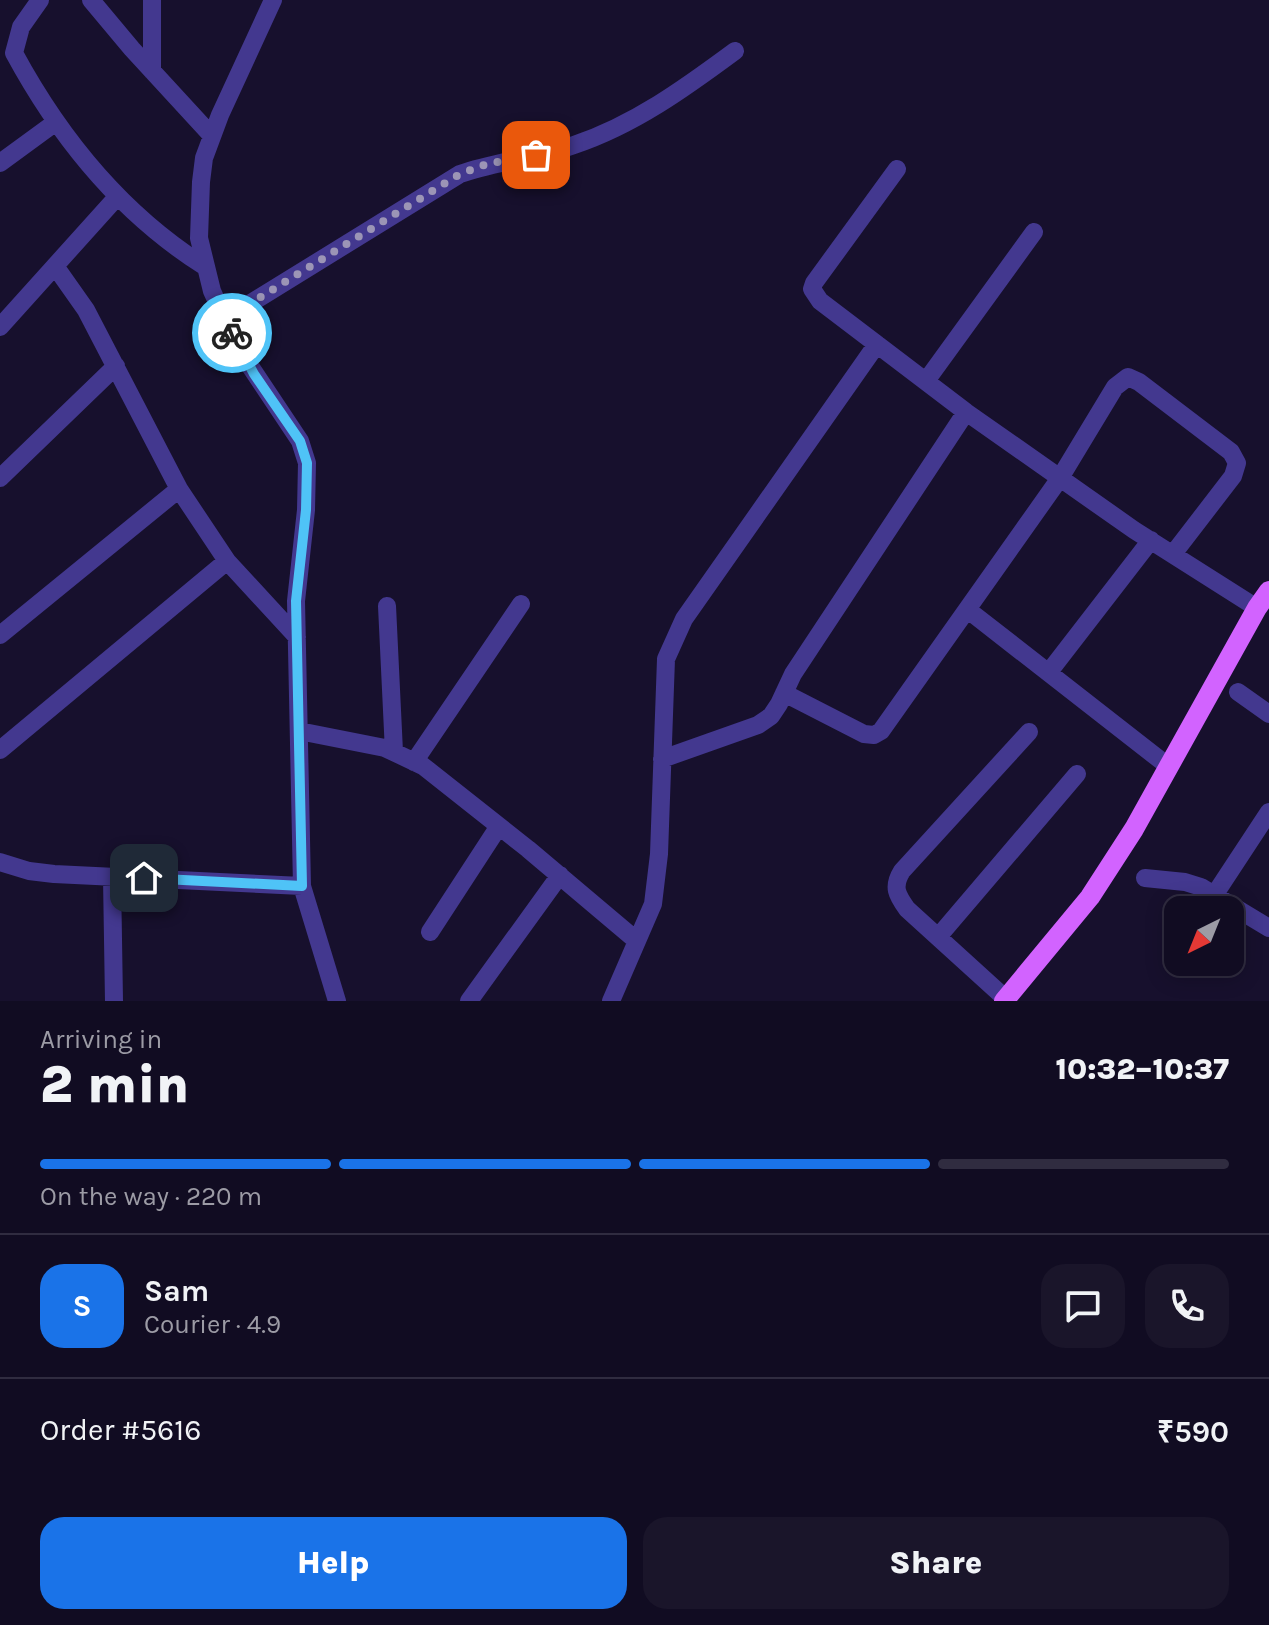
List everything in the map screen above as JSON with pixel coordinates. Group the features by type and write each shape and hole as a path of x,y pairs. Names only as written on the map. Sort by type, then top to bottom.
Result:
{"main road":[{"path":"1005,1000 1090,897 1134,829 1263,600"}],"street":[{"path":"40,0 21,27 7,58 117,197 166,242 204,266"},
{"path":"91,0 212,136"},
{"path":"152,0 152,71"},
{"path":"273,0 204,158 199,238 212,291 225,319 254,374 300,441 307,463 306,510 296,601 302,886 337,1001"},
{"path":"225,319 460,174 487,164 571,146 599,136 672,97 735,51"},
{"path":"0,163 56,122"},
{"path":"897,169 814,283 812,289 820,301 966,412 1151,540 1263,600"},
{"path":"0,327 117,197"},
{"path":"926,381 1034,232"},
{"path":"55,266 86,310 179,489 227,561 297,637"},
{"path":"611,1001 653,904 659,854 666,659 684,619 877,344"},
{"path":"0,478 116,366"},
{"path":"784,693 864,734 874,735 886,725 1060,478 1115,387 1128,377 1139,382 1231,452 1237,463 1233,476 1173,554"},
{"path":"662,759 758,725 771,716 793,674 966,412"},
{"path":"0,635 179,489"},
{"path":"1049,672 1151,540"},
{"path":"0,750 227,561"},
{"path":"414,762 521,604"},
{"path":"387,606 394,752"},
{"path":"968,610 1168,766"},
{"path":"1238,692 1269,714"},
{"path":"299,731 394,752 414,762 499,826 637,941"},
{"path":"1005,1000 907,909 897,894 895,884 1029,732"},
{"path":"938,937 1077,774"},
{"path":"1215,894 1269,812"},
{"path":"430,932 499,826"},
{"path":"0,862 29,871 302,886"},
{"path":"469,1001 560,875"},
{"path":"112,877 114,1001"},
{"path":"1145,878 1185,882 1215,894 1269,928"}],"way so far":[{"path":"232,333 225,319 460,174 487,164 536,155"}],"route":[{"path":"144,878 302,886 296,601 306,510 307,463 300,441 254,374 232,333"}]}
